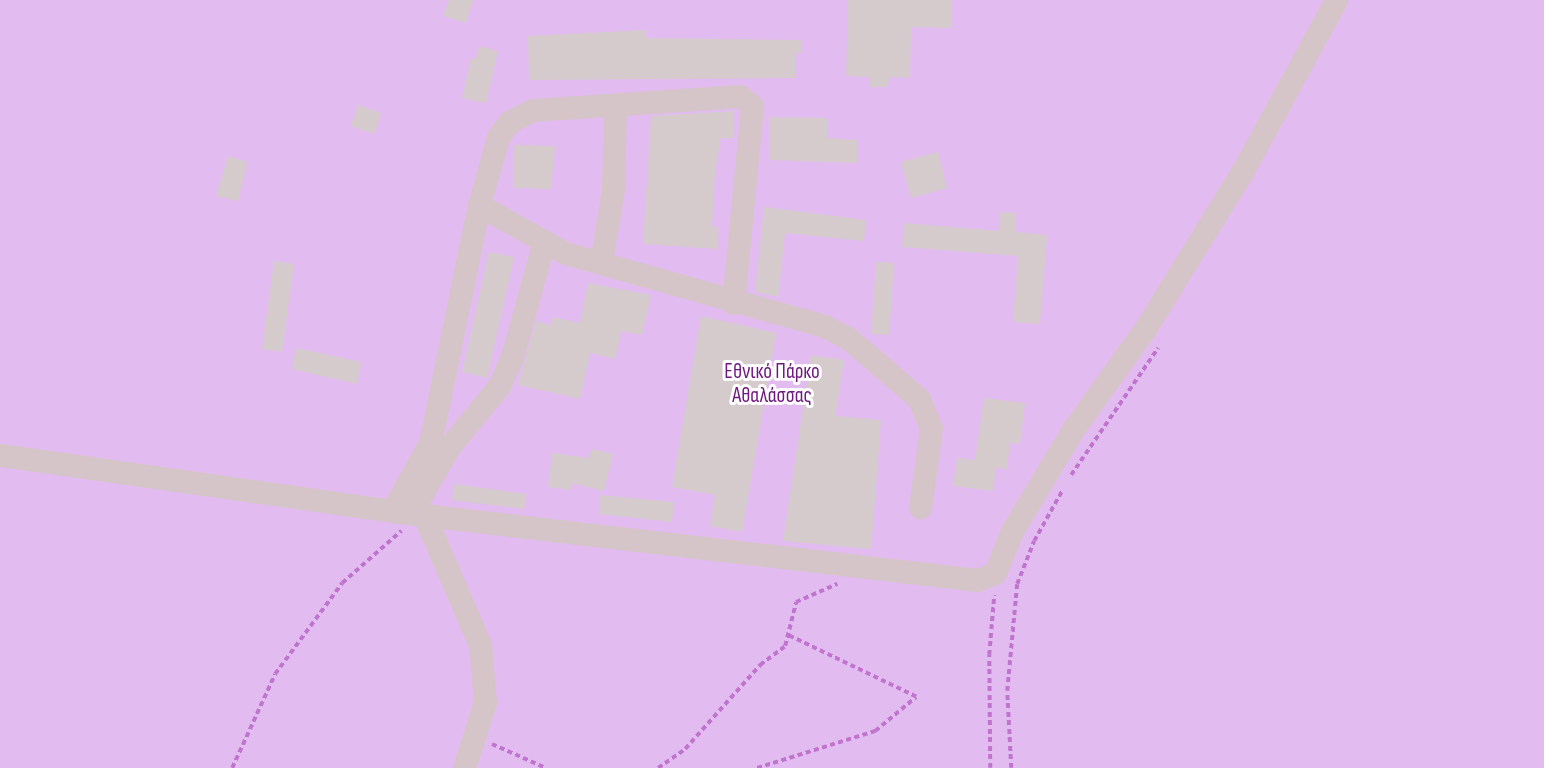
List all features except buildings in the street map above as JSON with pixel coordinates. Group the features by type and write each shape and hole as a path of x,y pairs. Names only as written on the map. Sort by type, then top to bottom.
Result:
{"street":[{"path":"0,456 409,512 977,580 995,573 1012,531 1074,428 1145,330 1241,173 1336,0"},
{"path":"409,512 440,445 479,205 498,138 509,122 533,110 740,96 752,106 733,303"},
{"path":"601,262 613,189 615,104"},
{"path":"479,205 565,253 733,303 824,326 848,338 919,399 931,428 920,507"},
{"path":"440,445 499,386 512,357 544,241"},
{"path":"409,512 480,645 485,702 464,768"}],"path":[{"path":"1011,768 1007,691 1017,584 1034,541 1068,479 1162,342"},
{"path":"232,768 275,674 342,583 409,512"},
{"path":"658,768 685,749 760,665 785,646 796,602 871,567"},
{"path":"990,768 989,655 995,573"},
{"path":"757,768 874,731 916,697 787,635"},
{"path":"474,737 546,768"}],"green space":[{"name":"Εθνικό Πάρκο Αθαλάσσας","path":"0,0 1544,0 1544,768 0,768"}]}
